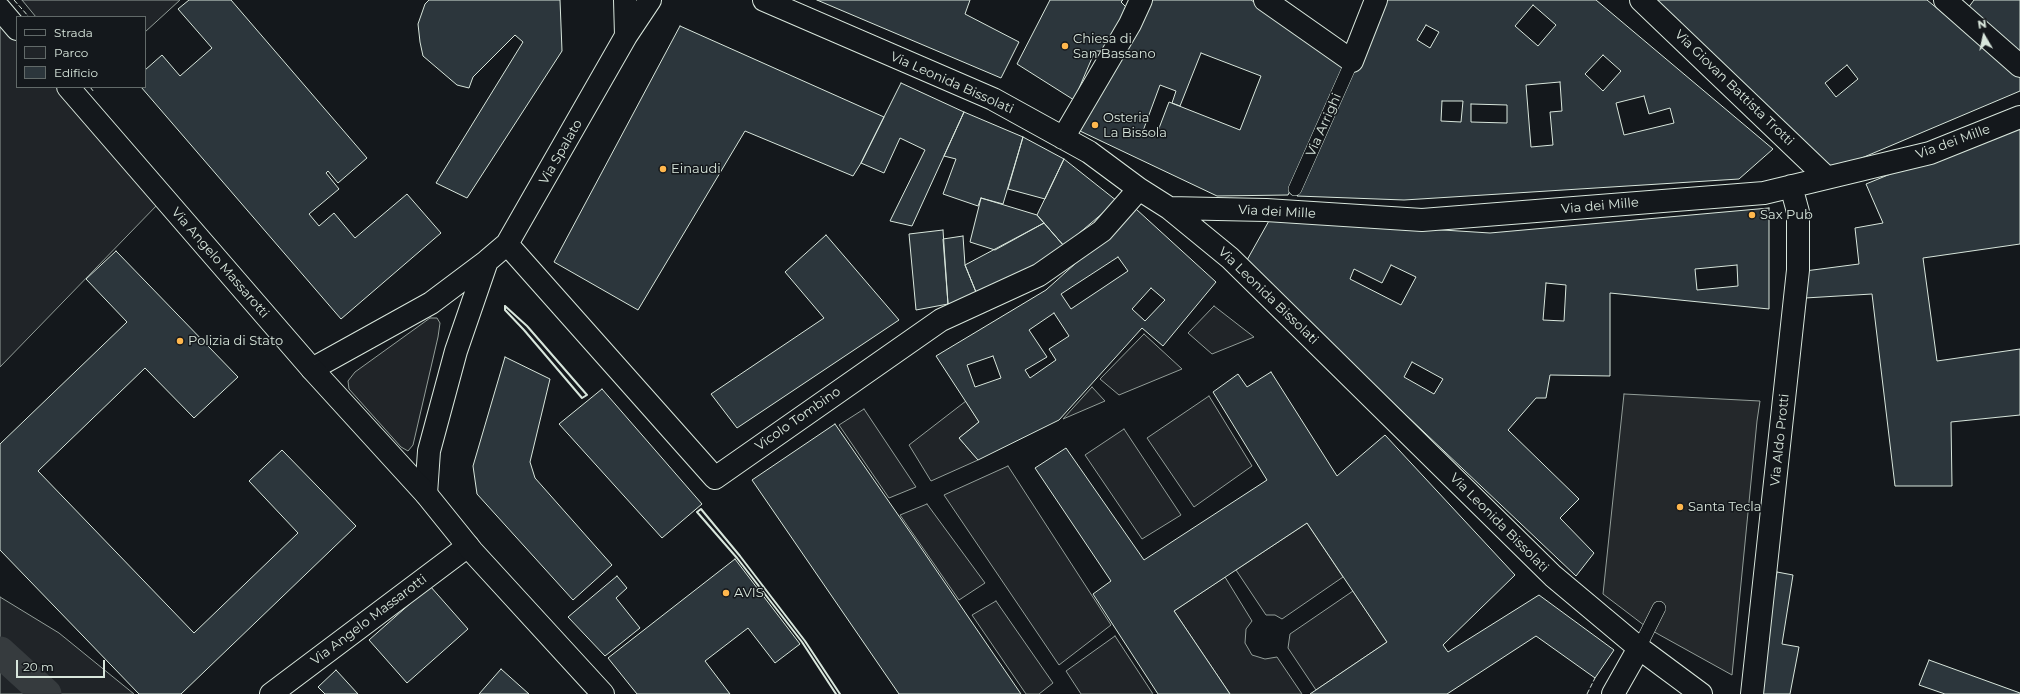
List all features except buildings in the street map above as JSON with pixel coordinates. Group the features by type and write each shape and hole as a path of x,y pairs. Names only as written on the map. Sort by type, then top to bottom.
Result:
{"street":[{"path":"625,0 626,36"},
{"name":"Via Spalato","path":"312,369 431,303 507,244 626,36 650,0"},
{"name":"Via Leonida Bissolati","path":"764,0 993,99 1089,152 1139,189 1169,208 1230,258 1553,576 1639,648 1701,694"},
{"path":"1063,138 1130,24 1141,0"},
{"path":"1265,0 1352,61 1376,0"},
{"name":"Via Giovan Battista Trotti","path":"1641,0 1826,177"},
{"path":"1944,0 2020,66"},
{"path":"0,9 16,28"},
{"name":"Via Angelo Massarotti","path":"69,88 312,369 426,494 468,546 603,694"},
{"name":"Via dei Mille","path":"1169,208 1266,210 1422,220 1764,193 1930,153 2020,117"},
{"name":"Via Aldo Protti","path":"1752,694 1798,270 1798,212 1791,186"},
{"name":"Vicolo Tombino","path":"507,244 715,478 941,320 1038,275 1102,231 1139,189"},
{"path":"426,494 429,451 456,352 487,261"},
{"name":"Via Angelo Massarotti","path":"271,694 468,546"},
{"path":"1614,694 1639,648"}],"lane":[{"name":"Via Arrighi","path":"1295,189 1352,61"},
{"path":"1639,648 1659,608"}],"green space":[{"path":"22,0 180,0 146,31 146,16 35,16"},
{"path":"0,20 16,38 16,88 59,88 159,203 0,367"},
{"path":"1214,306 1254,337 1212,354 1188,333"},
{"path":"430,318 437,318 440,323 438,337 413,445 408,451 401,447 349,389 348,381 355,372"},
{"path":"1144,334 1182,369 1119,395 1100,379"},
{"path":"1092,387 1105,401 1063,419"},
{"path":"1209,396 1252,466 1194,507 1147,438"},
{"path":"966,401 979,422 959,438 978,460 931,481 909,445"},
{"path":"864,409 916,487 889,498 839,425"},
{"path":"1124,429 1181,515 1142,539 1085,455"},
{"path":"1008,466 1111,625 1059,665 944,495"},
{"path":"927,504 985,583 959,600 900,515"},
{"path":"1307,523 1343,577 1282,619 1275,615 1266,615 1236,570"},
{"path":"1225,577 1252,621 1246,629 1245,643 1252,655 1265,659 1277,657 1302,694 1230,694 1174,611"},
{"path":"1353,591 1387,642 1316,690 1288,648 1290,634"},
{"path":"0,597 59,633 134,694 0,694"},
{"path":"996,601 1053,683 1039,694 1026,694 972,615"},
{"path":"1115,636 1153,694 1081,694 1066,671"}],"shaded area":[{"name":"Santa Tecla","path":"1624,394 1760,401 1732,675 1649,629 1603,594"}],"waterway":[{"path":"0,652 46,694"}],"fence":[{"path":"14,0 28,16"},
{"path":"91,88 94,92"},
{"path":"1587,694 1595,678"}],"wall":[{"path":"505,306 527,326 587,395 582,398 505,310 505,306"},
{"path":"836,694 802,642 737,558 697,512 701,509 740,556 805,641 840,694"}],"place":[{"name":"Chiesa di San Bassano","path":"1065,46"},
{"name":"Osteria La Bissola","path":"1095,125"},
{"name":"Einaudi","path":"663,169"},
{"name":"Sax Pub","path":"1752,215"},
{"name":"Polizia di Stato","path":"180,341"},
{"name":"Santa Tecla","path":"1680,507"},
{"name":"AVIS","path":"726,593"}]}
